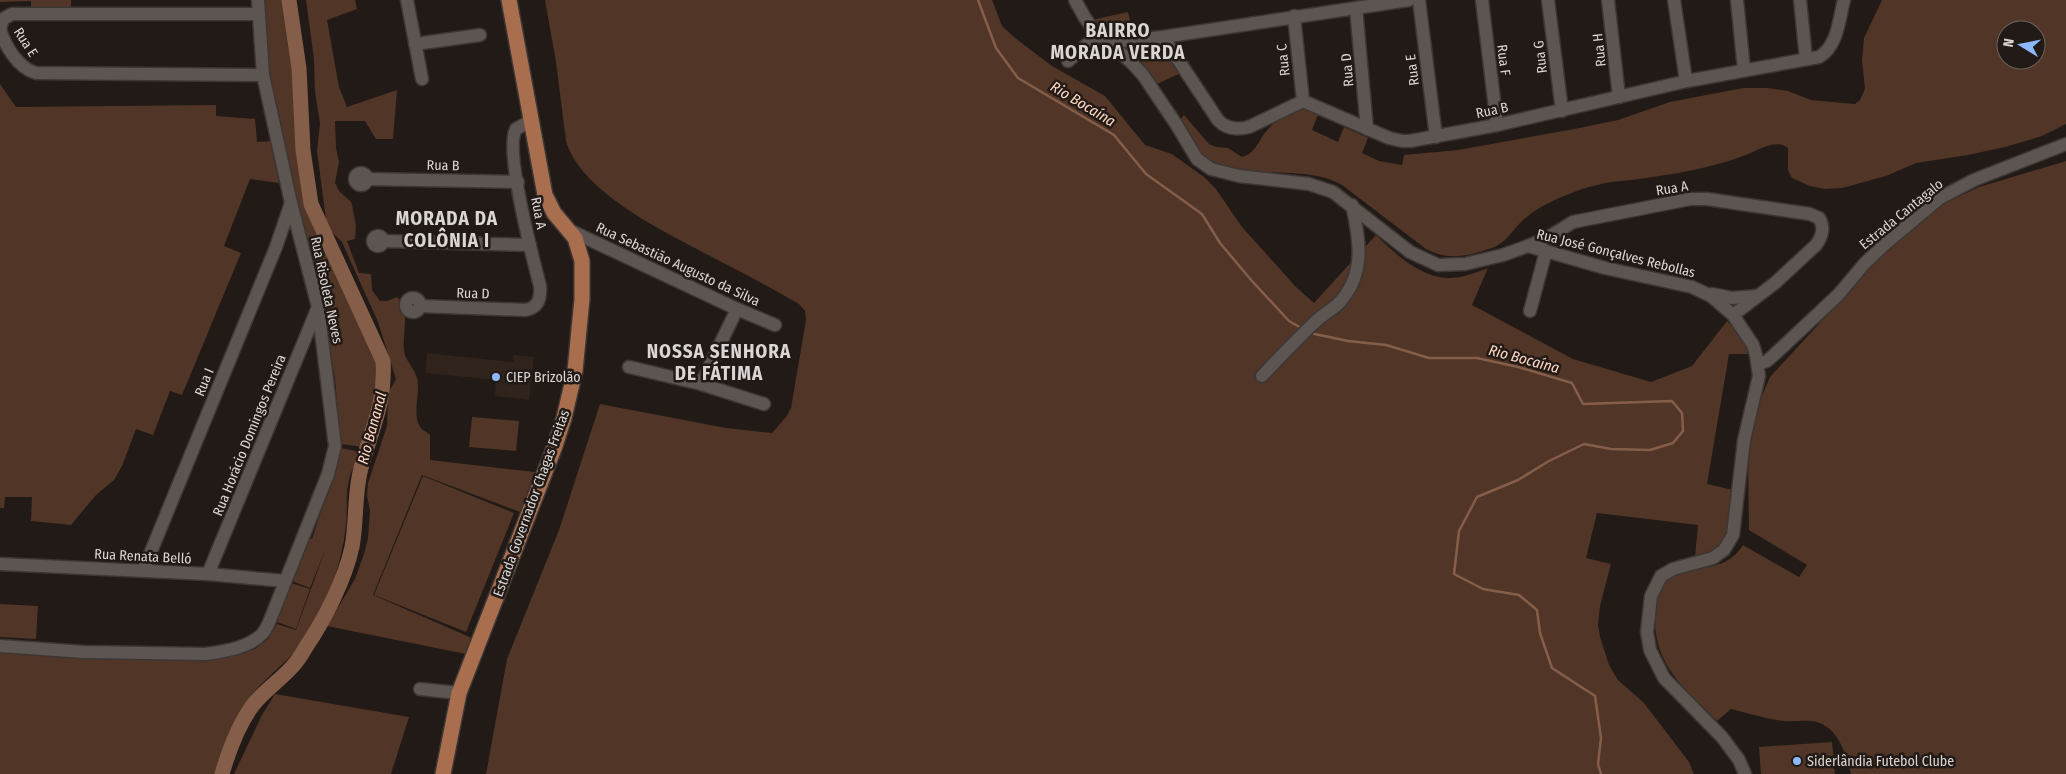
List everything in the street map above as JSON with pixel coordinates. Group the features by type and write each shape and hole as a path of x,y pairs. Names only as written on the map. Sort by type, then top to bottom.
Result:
{"main road":[{"name":"Estrada Governador Chagas Freitas","path":"443,774 458,693 552,454 570,395 576,363 583,282 579,246 551,209 544,195 509,0"}],"street":[{"name":"Rua Risoleta Neves","path":"0,646 84,652 198,654 217,652 244,645 262,634 267,627 328,474 335,446 318,306 291,203 263,74 258,0"},
{"path":"407,0 422,79"},
{"name":"Rua José Gonçalves Rebollas","path":"1075,0 1085,18 1099,34 1110,42 1143,75 1197,159 1216,171 1232,175 1317,186 1339,195 1410,252 1438,265 1465,264 1504,255 1528,246 1605,268 1692,287 1704,291 1720,302 1732,314 1751,340 1758,364 1758,381 1744,440 1736,515 1730,541 1724,550 1713,558 1673,569 1661,576 1651,596 1647,619 1650,650 1664,678 1722,737 1739,760 1745,774"},
{"path":"1110,42 1409,0"},
{"name":"Rua E","path":"1419,0 1436,137"},
{"name":"Rua F","path":"1482,0 1497,125"},
{"name":"Rua G","path":"1548,0 1562,111"},
{"name":"Rua H","path":"1608,0 1619,97"},
{"path":"1674,0 1686,81"},
{"path":"1737,0 1744,70"},
{"path":"1800,0 1806,59"},
{"name":"Rua B","path":"1303,101 1367,129 1402,141 1436,137 1562,111 1686,81 1818,57 1830,48 1844,0"},
{"name":"Rua D","path":"1356,8 1367,129"},
{"name":"Rua E","path":"258,14 12,14 3,19 0,29 20,63 25,69 36,73 263,74"},
{"name":"Rua C","path":"1294,16 1303,101"},
{"path":"1068,61 1099,34"},
{"path":"415,44 480,35"},
{"path":"1162,36 1218,120 1227,127 1239,129 1248,127 1303,101"},
{"name":"Rua A","path":"524,310 533,308 539,301 540,286 530,246 518,182 513,151 513,134 518,127 530,121"},
{"name":"Estrada Cantagalo","path":"1758,364 1776,353 1838,295 1865,263 1940,198 1974,180 2066,144"},
{"name":"Rua B","path":"367,179 518,182"},
{"name":"Rua A","path":"1528,246 1547,238 1579,220 1690,199 1707,199 1810,214 1819,218 1823,225 1822,234 1816,245 1775,283 1756,296"},
{"name":"Rua I","path":"143,571 276,247 291,203"},
{"path":"1262,376 1315,322 1338,304 1350,285 1356,270 1360,249 1352,205"},
{"path":"1560,229 1556,245 1562,255"},
{"name":"Rua Sebastião Augusto da Silva","path":"568,230 775,325"},
{"path":"383,241 530,246"},
{"path":"1530,311 1546,251"},
{"path":"1704,291 1732,298 1756,296"},
{"path":"1732,314 1756,296"},
{"name":"Rua Horácio Domingos Pereira","path":"208,574 318,306"},
{"name":"Rua D","path":"420,306 524,310"},
{"path":"701,384 737,309"},
{"path":"629,366 701,384 764,404"},
{"name":"Rua Renata Belló","path":"0,564 208,574 285,581"},
{"path":"420,689 458,693"}],"shaded area":[{"path":"0,0 71,0 71,9 31,11 31,1 0,2"},
{"path":"262,0 288,0 296,63 301,154 309,206 363,322 378,366 378,394 363,447 341,444 335,379 322,302 289,171 278,109 270,86"},
{"path":"306,0 355,0 357,9 327,20 339,87 347,107 397,90 393,139 376,139 365,121 335,121 336,148 339,162 335,183 339,191 352,205 356,226 355,239 347,241 359,273 371,274 372,290 380,301 387,301 397,297 404,307 404,350 417,378 417,417 421,428 430,435 430,460 535,472 520,512 422,475 373,595 472,638 466,654 327,626 355,579 364,554 368,538 370,511 367,496 368,483 387,426 388,393 396,379 378,322 342,242 327,227 317,151 320,123"},
{"path":"545,0 992,0 1002,26 1015,38 1052,66 1105,96 1145,145 1172,154 1204,177 1216,189 1242,227 1296,287 1314,303 1376,235 1408,263 1436,276 1456,278 1488,268 1472,305 1573,359 1651,382 1692,366 1727,321 1740,336 1748,354 1729,354 1707,484 1733,490 1730,520 1722,542 1712,552 1695,557 1698,525 1597,513 1586,558 1611,564 1600,606 1598,625 1609,665 1618,680 1644,703 1689,762 1694,774 486,774 507,659 559,530 600,404 726,428 772,433 791,408 806,320 805,311 799,304 672,236 628,210 589,178 575,160 566,141 556,62"},
{"path":"1882,0 2066,0 2066,124 2042,136 2005,147 1916,163 1886,176 1842,188 1825,189 1810,186 1792,178 1788,170 1788,148 1784,145 1773,145 1733,160 1707,167 1581,189 1536,210 1524,219 1500,244 1475,253 1450,256 1434,253 1426,249 1342,185 1325,178 1306,174 1227,167 1210,159 1195,147 1180,120 1184,115 1209,144 1228,148 1242,157 1254,149 1276,122 1299,107 1318,115 1312,130 1338,142 1344,127 1368,138 1362,153 1379,161 1402,165 1404,155 1458,150 1574,129 1618,120 1670,102 1743,88 1768,88 1788,91 1811,100 1855,104 1860,100 1865,89 1862,61 1864,38"},
{"path":"1128,12 1134,35 1112,38 1098,27 1096,19"},
{"path":"1158,44 1181,73 1157,84 1123,46"},
{"path":"0,84 16,107 216,105 216,116 255,119 257,142 272,141 279,183 250,179 224,246 241,253 182,395 170,391 153,435 136,429 122,466 114,480 96,495 71,525 31,521 32,497 5,497 4,508 0,508"},
{"path":"2066,161 2066,774 1851,774 1839,741 1828,728 1821,724 1812,721 1777,720 1731,709 1717,721 1680,683 1663,657 1655,625 1656,605 1662,586 1671,576 1713,566 1729,560 1743,545 1799,577 1807,565 1749,530 1748,455 1761,398 1770,377 1828,314 1859,276 1883,253 1941,205 1979,187"},
{"name":"CIEP Brizolão","path":"427,353 513,362 514,355 534,357 529,400 495,396 496,380 425,373"},
{"path":"472,417 519,421 516,451 469,447"},
{"path":"341,448 361,452 349,480 347,520 336,575 311,632 289,658 265,680 242,708 226,740 215,774 0,774 0,652 202,660 244,653 255,649 268,639 277,624 296,630 326,548 310,588 292,581 309,538 328,545 312,539"},
{"path":"423,476 514,513 466,632 374,595"},
{"path":"291,583 310,589 296,629 277,622"},
{"path":"0,604 38,606 36,639 0,637"},
{"path":"275,694 409,717 391,774 234,774 262,715"},
{"name":"Siderlândia Futebol Clube","path":"1832,742 1835,774 1761,774 1759,747"}],"waterway":[{"name":"Rio Bananal","path":"222,774 235,738 253,705 297,661 334,598 352,547 359,478 377,416 382,390 383,361 311,204 303,150 299,68 289,0"},
{"name":"Rio Bocaína","path":"978,0 996,48 1018,78 1114,135 1146,174 1202,214 1220,243 1252,281 1289,321 1303,329"},
{"name":"Rio Bocaína","path":"1310,333 1348,341 1386,345 1429,358 1477,358 1518,367 1572,383 1583,404 1672,401 1682,413 1683,431 1673,443 1650,450 1611,449 1584,444 1549,461 1518,480 1477,497 1459,531 1454,574 1483,589 1519,595 1537,610 1540,633 1552,668 1595,696 1601,738 1598,764 1601,774"}],"place":[{"name":"CIEP Brizolão","path":"496,377"},
{"name":"Siderlândia Futebol Clube","path":"1797,761"}],"district":[{"name":"BAIRRO MORADA VERDA","path":"1118,41"},
{"name":"MORADA DA COLÔNIA I","path":"447,229"},
{"name":"NOSSA SENHORA DE FÁTIMA","path":"719,362"}]}
